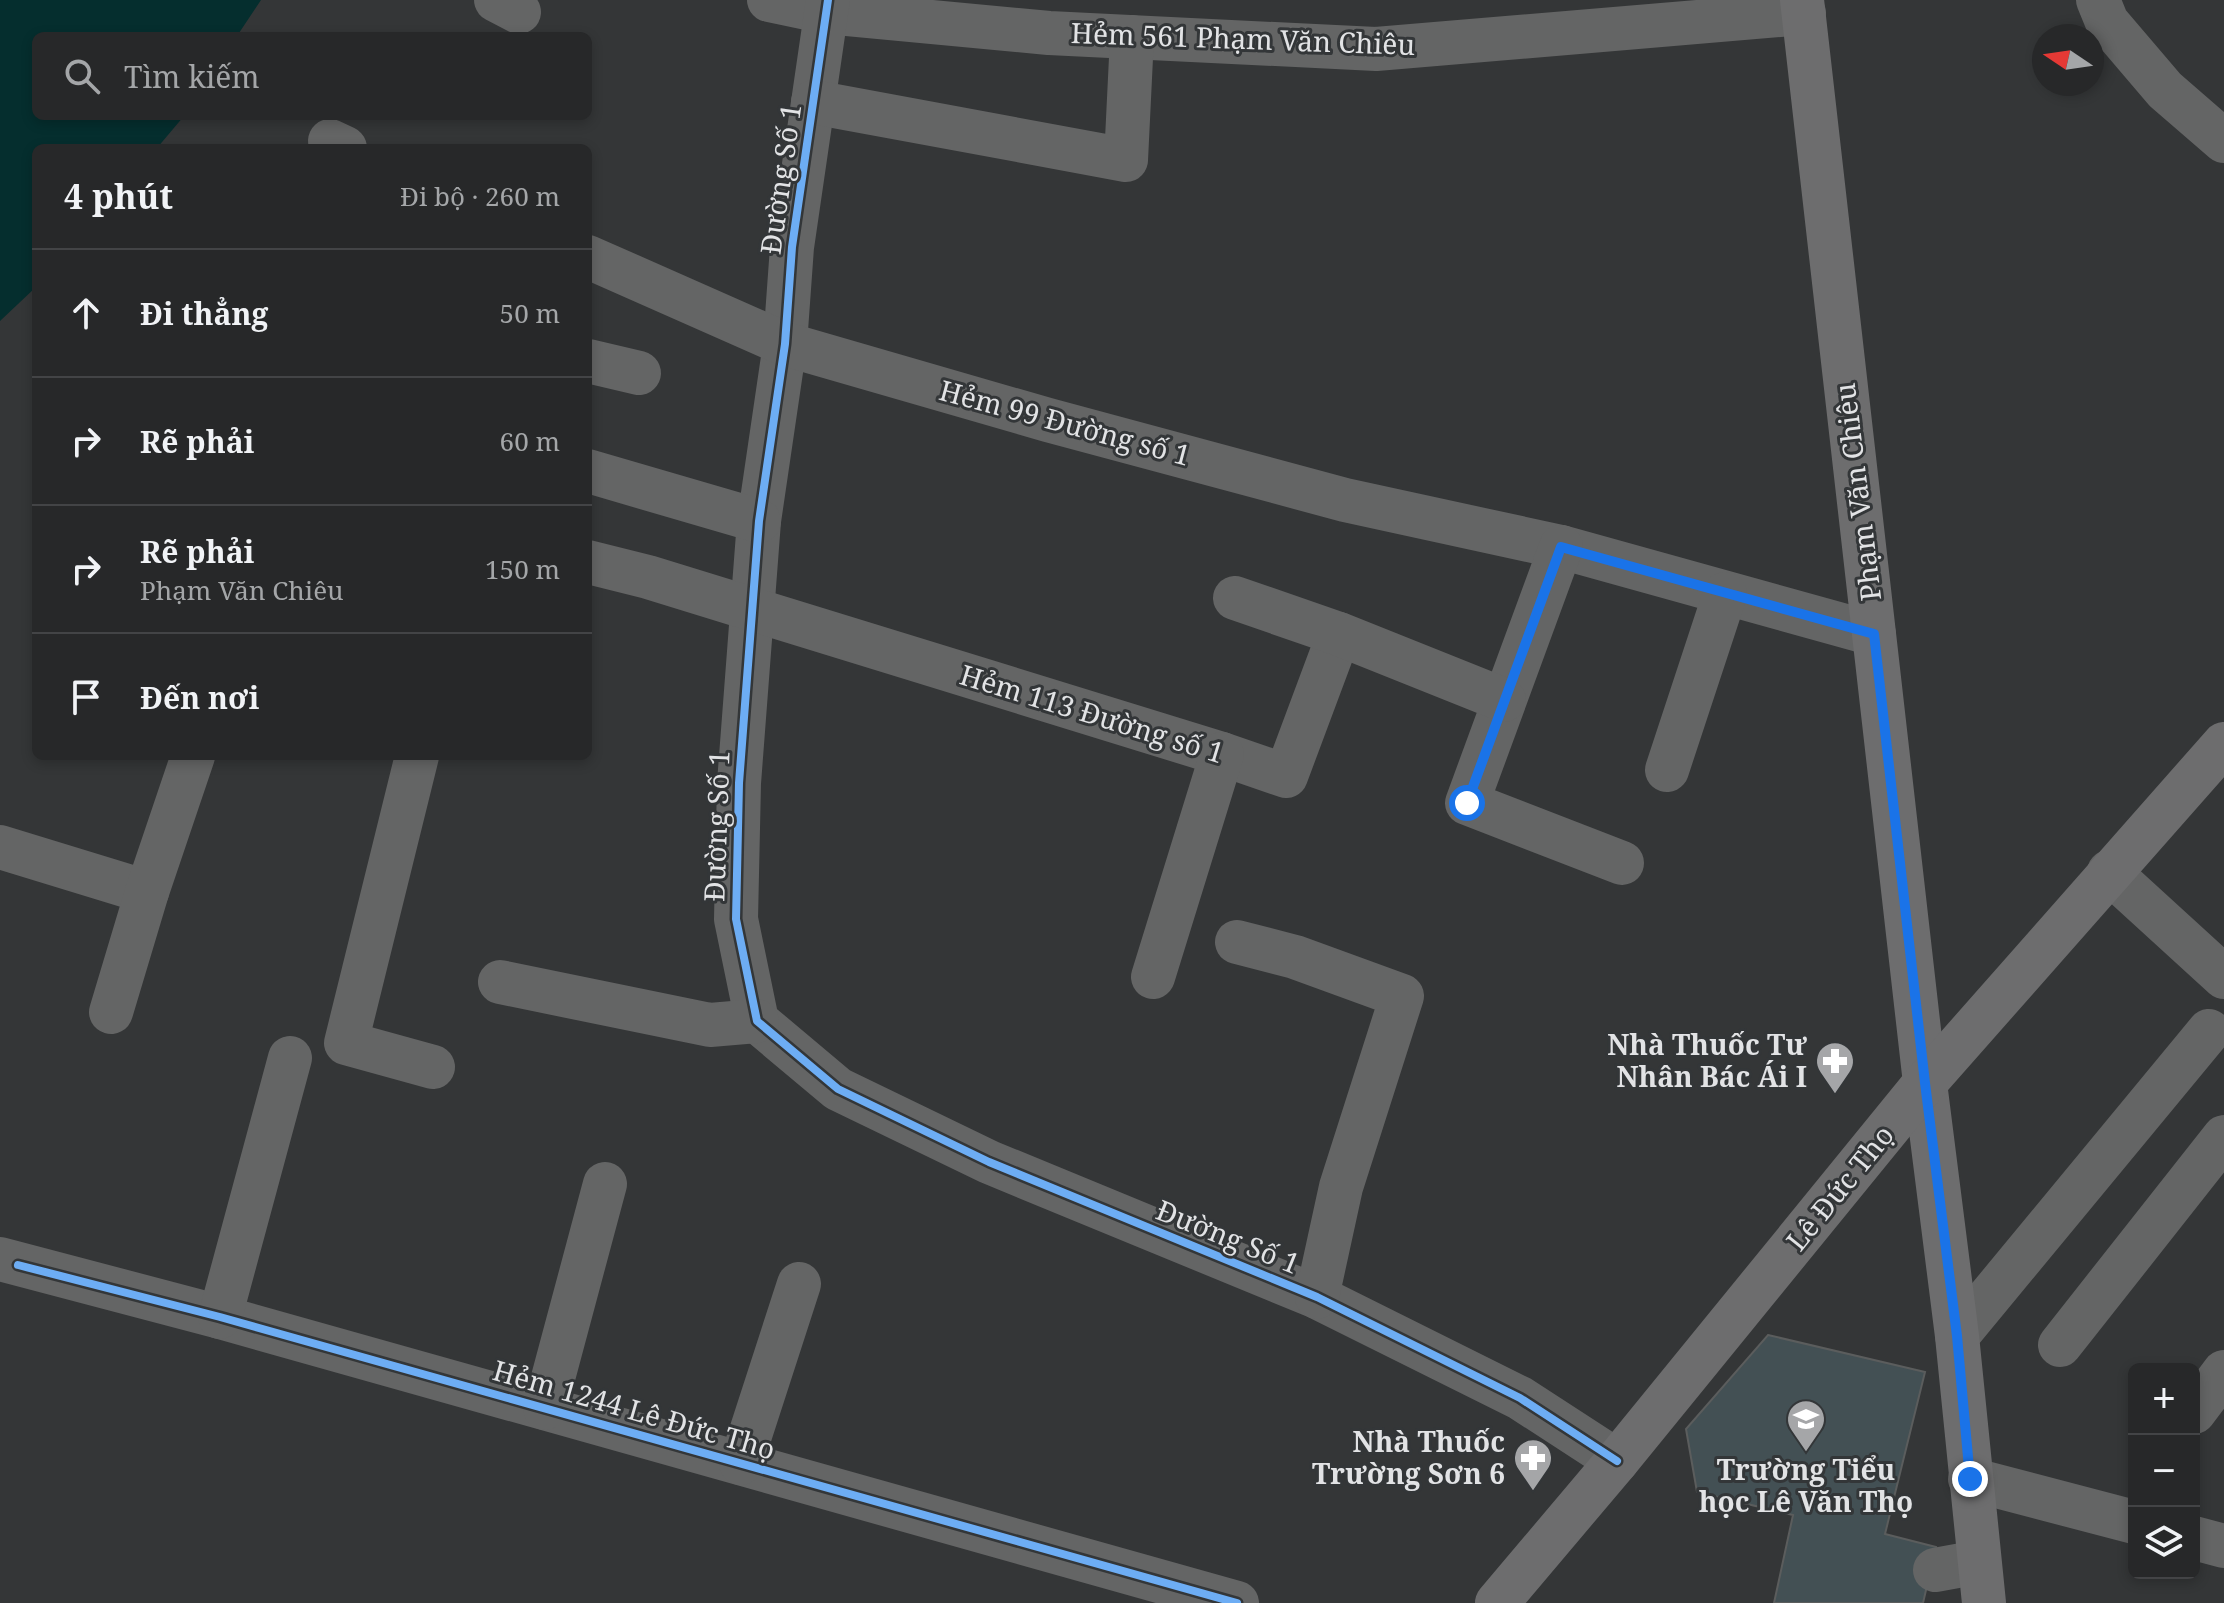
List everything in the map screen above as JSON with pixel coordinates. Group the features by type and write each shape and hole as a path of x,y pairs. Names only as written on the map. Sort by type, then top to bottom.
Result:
{"main road":[{"name":"Phạm Văn Chiêu","path":"1803,6 1925,1083 1957,1336 1982,1582"},
{"name":"Lê Đức Thọ","path":"1497,1603 1617,1461 1925,1083 2224,744"}],"street":[{"name":"Hẻm 561 Phạm Văn Chiêu","path":"769,0 1049,33 1108,24 1376,49 1803,6"},
{"path":"2098,0 2107,22 2165,90 2224,141"},
{"name":"Đường Số 1","path":"827,6 792,247 785,344 759,521 739,783 736,919 757,1021 838,1089 989,1162 1317,1297 1520,1398 1617,1461"},
{"path":"813,102 1126,160 1108,24"},
{"name":"Hẻm 99 Đường số 1","path":"592,259 785,344 1048,420 1345,500 1561,547 1874,634"},
{"path":"592,362 639,373"},
{"path":"592,472 759,521"},
{"path":"1561,547 1467,803 1622,863"},
{"name":"Hẻm 113 Đường số 1","path":"592,563 648,577 1286,776 1339,634"},
{"path":"1667,770 1725,594"},
{"path":"1235,598 1339,634 1504,700"},
{"path":"1153,977 1222,754"},
{"path":"111,1012 192,760"},
{"path":"416,760 346,1043 433,1067"},
{"path":"0,847 147,892"},
{"path":"2109,872 2224,977"},
{"path":"1237,942 1295,957 1402,996 1341,1187 1317,1297"},
{"path":"500,982 710,1025 757,1021"},
{"path":"1957,1336 2219,1030"},
{"path":"220,1317 290,1058"},
{"path":"2060,1345 2224,1137"},
{"path":"545,1408 605,1184"},
{"name":"Hẻm 1244 Lê Đức Thọ","path":"9,1262 220,1317 741,1463 1174,1595 1237,1603"},
{"path":"741,1463 799,1284"},
{"path":"2200,1404 2224,1372"},
{"path":"1970,1479 2128,1520"},
{"path":"2200,1540 2224,1546"},
{"path":"1935,1570 1982,1582"}],"water":[{"path":"0,0 261,0 240,32 32,32 32,120 181,120 160,144 32,144 32,291 0,321"}],"building":[{"name":"Trường Tiểu học Lê Văn Thọ","path":"1768,1335 1925,1372 1885,1534 1936,1547 1923,1603 1774,1603 1793,1515 1697,1492 1686,1429"}],"cycle path":[{"path":"828,0 792,247 785,344 759,521 739,783 736,919 757,1021 838,1089 989,1162 1317,1297 1520,1398 1617,1461"},
{"path":"18,1265 220,1317 1237,1603"}],"place":[{"name":"Nhà Thuốc Tư Nhân Bác Ái I","path":"1835,1095"},
{"name":"Trường Tiểu học Lê Văn Thọ","path":"1806,1453"},
{"name":"Nhà Thuốc Trường Sơn 6","path":"1533,1492"}],"route":[{"path":"1467,803 1561,547 1874,634 1957,1336 1970,1479"}]}
